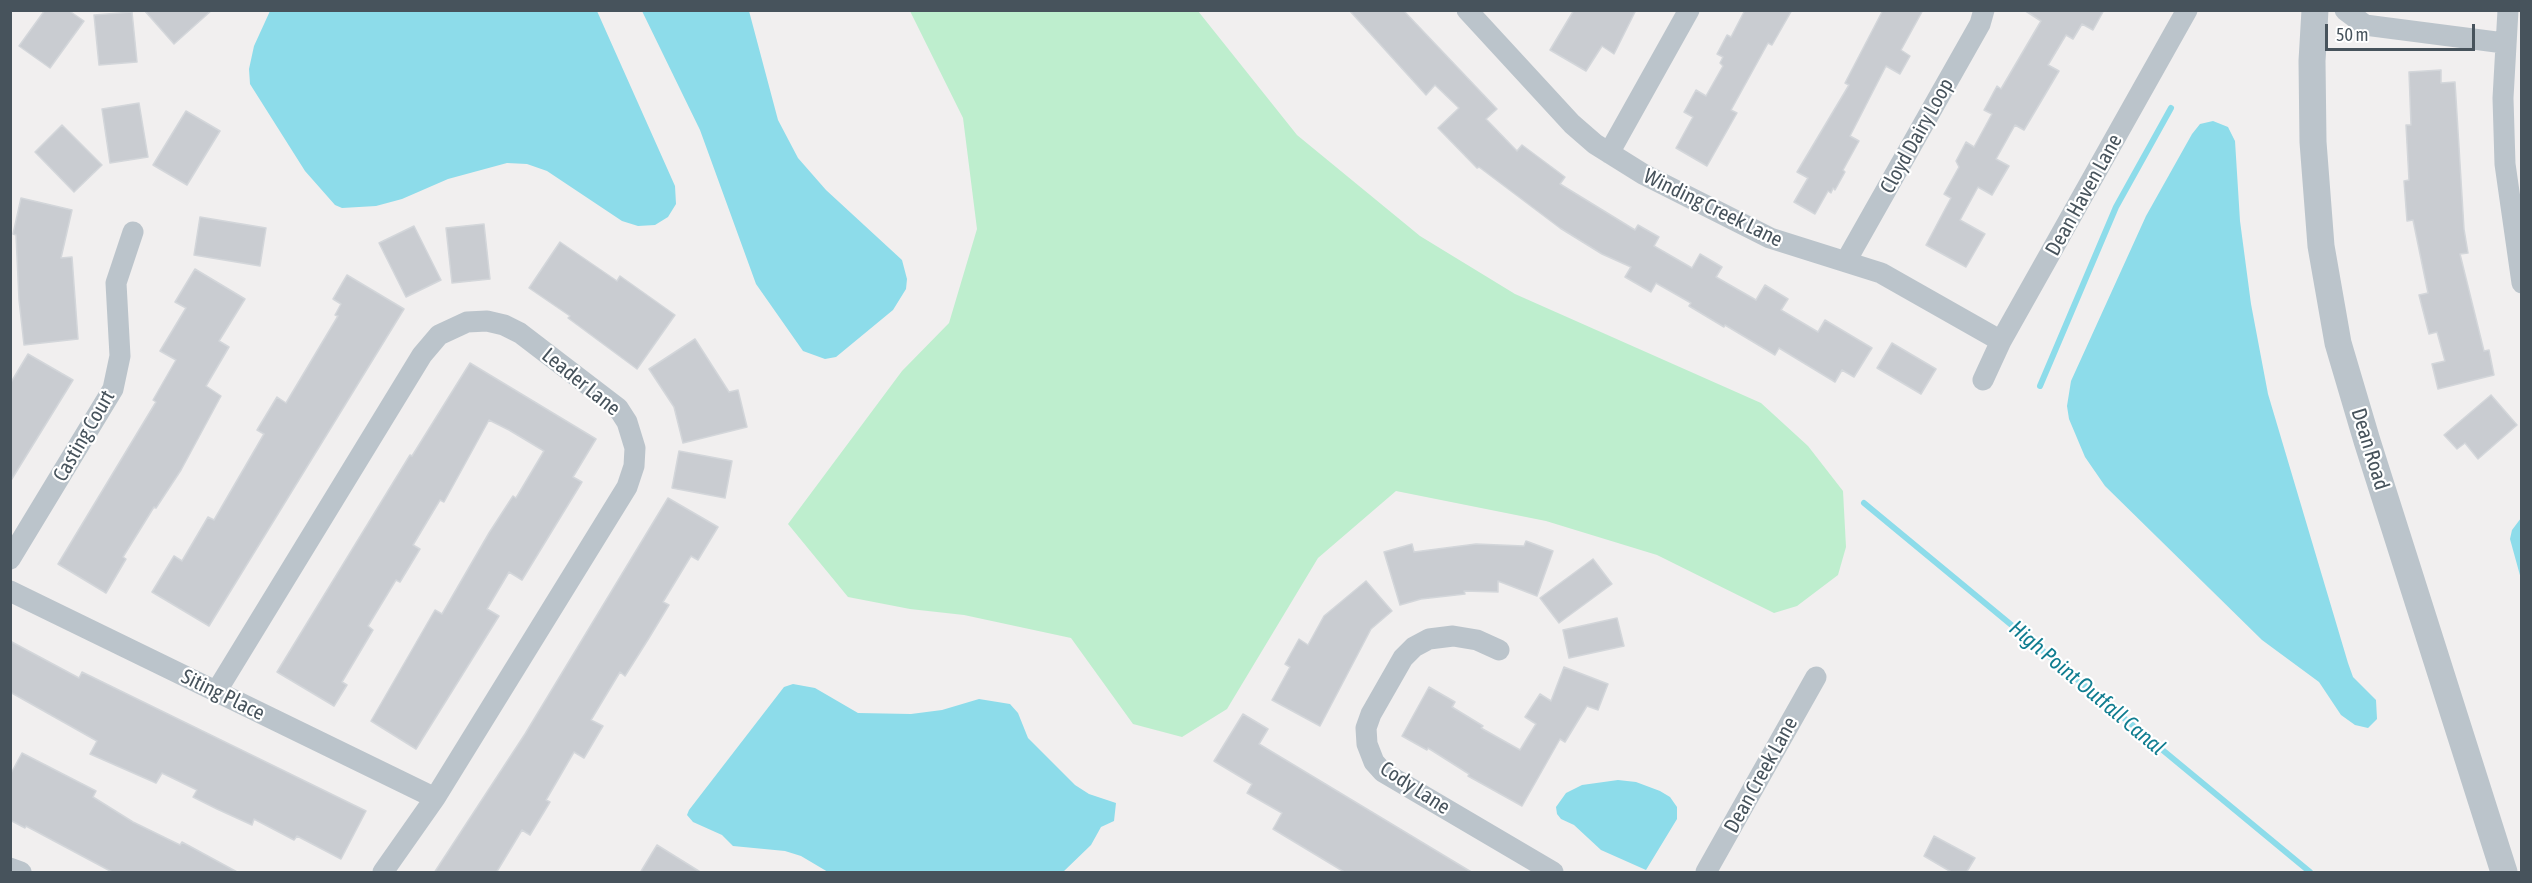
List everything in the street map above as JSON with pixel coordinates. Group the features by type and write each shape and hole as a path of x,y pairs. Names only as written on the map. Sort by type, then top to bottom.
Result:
{"street":[{"name":"Winding Creek Lane","path":"1467,10 1562,113 1609,153 1657,182 1770,238 1881,273 2001,341"},
{"path":"1609,153 1689,10"},
{"name":"Cloyd Dairy Loop","path":"1846,261 1980,24 1984,10"},
{"name":"Dean Haven Lane","path":"1983,380 2001,341 2187,10"},
{"name":"Dean Road","path":"2315,10 2312,61 2313,142 2321,246 2338,343 2504,873"},
{"path":"2346,10 2365,25 2504,43"},
{"path":"2503,11 2522,283"},
{"name":"Casting Court","path":"10,559 113,389 120,356 116,283 133,232"},
{"name":"Leader Lane","path":"216,692 427,347 446,330 467,322 487,321 512,328 618,408 630,429 636,458 630,481 435,798 383,873"},
{"name":"Siting Place","path":"10,591 435,798"},
{"name":"Cody Lane","path":"1499,650 1477,640 1453,636 1429,639 1414,647 1403,658 1371,714 1366,728 1367,744 1374,762 1383,772 1553,873"},
{"name":"Dean Creek Lane","path":"1706,873 1816,677"},
{"path":"10,867 21,873"}],"green space":[{"path":"910,11 1198,11 1297,135 1420,236 1515,294 1761,403 1808,446 1843,491 1846,547 1838,575 1797,606 1774,613 1657,555 1546,521 1396,491 1318,558 1227,709 1182,737 1133,724 1071,638 964,615 910,609 848,597 788,524 902,371 949,323 977,229 963,118"}],"water":[{"path":"270,11 597,11 675,186 676,204 668,217 655,225 638,226 622,221 547,171 527,164 507,163 448,179 402,199 376,206 342,208 335,205 305,171 250,84 249,69 254,46"},
{"path":"642,11 749,11 778,120 798,158 826,190 902,260 907,279 906,289 893,310 836,357 825,359 803,351 756,284 700,130"},
{"path":"2213,121 2228,127 2235,141 2240,221 2251,304 2268,394 2348,663 2353,677 2376,700 2377,719 2368,728 2355,725 2341,715 2319,682 2262,640 2105,486 2085,457 2069,419 2067,406 2071,381 2146,216 2192,134 2200,124"},
{"path":"2521,518 2521,579 2510,539 2512,530"},
{"path":"793,684 815,688 858,713 911,714 942,710 979,699 1010,704 1018,713 1028,738 1075,785 1089,794 1116,803 1114,821 1101,827 1091,845 1063,872 828,872 801,856 785,851 733,846 722,835 693,822 687,815 784,687"},
{"path":"1618,780 1636,782 1660,791 1670,797 1677,807 1677,819 1646,870 1601,850 1574,825 1561,819 1557,814 1556,807 1566,793 1582,785"}],"building":[{"path":"45,10 68,10 84,21 50,68 19,46"},
{"path":"144,10 212,10 174,44"},
{"path":"1349,10 1403,10 1497,109 1486,119 1517,151 1522,145 1565,177 1560,184 1635,230 1638,225 1659,237 1654,246 1692,268 1700,254 1722,267 1716,277 1756,300 1765,285 1788,299 1781,310 1818,332 1825,320 1872,348 1854,377 1842,370 1835,382 1779,348 1775,355 1725,325 1724,327 1689,306 1691,303 1656,283 1651,292 1625,277 1631,267 1602,254 1560,228 1479,167 1477,168 1438,128 1459,108 1435,85 1426,95"},
{"path":"1574,10 1636,10 1614,54 1602,46 1586,71 1550,50"},
{"path":"1745,10 1792,10 1772,45 1768,43 1731,110 1737,113 1707,166 1676,148 1693,117 1684,112 1696,90 1706,96 1723,66 1720,63 1723,57 1717,54 1727,35 1731,37"},
{"path":"1883,10 1923,10 1901,50 1910,56 1900,74 1886,66 1850,136 1859,141 1843,170 1845,172 1835,190 1833,188 1831,193 1828,191 1815,214 1794,202 1808,178 1797,172 1849,85 1845,83"},
{"path":"2024,10 2104,10 2093,30 2082,24 2073,39 2066,35 2048,65 2059,71 2024,130 2015,125 1996,159 2009,166 1992,195 1978,187 1960,220 1985,234 1966,267 1926,245 1951,198 1944,194 1959,167 1956,161 1966,142 1974,147 1992,114 1984,110 1997,86 2001,89 2041,21"},
{"path":"132,12 137,62 99,65 94,15"},
{"path":"2441,70 2441,83 2455,82 2464,229 2468,253 2460,254 2484,351 2489,350 2494,375 2438,389 2432,364 2445,361 2437,332 2429,334 2419,295 2428,293 2413,220 2407,221 2404,181 2409,180 2406,125 2411,125 2409,72"},
{"path":"139,103 148,157 110,163 102,109"},
{"path":"186,111 220,131 187,185 153,165"},
{"path":"62,125 102,165 74,192 35,152"},
{"path":"21,198 72,210 61,258 72,257 78,339 24,345 16,235 13,234"},
{"path":"200,217 266,228 260,266 194,255"},
{"path":"484,224 490,279 452,283 446,228"},
{"path":"414,226 441,280 406,297 379,243"},
{"path":"560,242 617,281 620,276 675,315 637,369 568,318 570,316 529,288"},
{"path":"195,269 245,299 219,341 229,347 206,386 221,396 181,470 156,508 154,507 123,557 126,559 106,593 58,564 156,402 153,400 176,360 160,351 186,308 175,302"},
{"path":"347,275 404,309 209,626 152,592 174,556 182,561 208,517 214,520 264,434 257,430 277,397 286,403 338,316 335,315 341,304 333,299"},
{"path":"695,339 729,392 738,390 747,427 683,443 674,407 649,369"},
{"path":"1892,343 1936,369 1921,394 1877,368"},
{"path":"28,354 73,380 10,482 10,384"},
{"path":"470,363 596,439 573,477 582,482 522,580 509,572 487,609 499,616 416,749 371,721 435,610 442,614 489,533 513,496 516,498 544,451 509,430 489,420 444,502 440,500 413,545 420,549 400,582 396,580 368,626 373,630 342,682 347,685 334,706 277,672 410,455 412,456"},
{"path":"2491,395 2517,425 2478,459 2465,443 2457,449 2444,435"},
{"path":"679,451 732,461 725,498 672,488"},
{"path":"668,498 718,527 698,560 691,556 663,602 669,605 649,638 625,676 620,672 591,720 603,726 584,758 574,752 546,800 550,802 530,835 522,830 496,873 434,873 525,734"},
{"path":"1526,541 1553,551 1537,596 1498,581 1498,592 1464,591 1465,594 1421,599 1400,605 1384,552 1412,544 1414,552 1476,544 1524,546"},
{"path":"1593,559 1612,584 1559,623 1540,598"},
{"path":"1366,581 1392,611 1371,629 1320,726 1272,700 1290,667 1285,664 1299,639 1308,645 1324,616"},
{"path":"1617,618 1624,646 1569,658 1563,630"},
{"path":"10,641 79,678 82,672 366,811 341,859 297,836 294,840 254,819 252,825 217,809 193,797 197,790 162,773 156,783 90,754 97,741 10,692"},
{"path":"1564,667 1608,684 1598,710 1587,706 1565,742 1560,739 1522,806 1468,776 1469,774 1428,748 1427,750 1402,736 1429,687 1455,702 1452,707 1483,726 1481,728 1520,750 1536,724 1525,717 1540,694 1551,701"},
{"path":"1243,714 1268,729 1259,744 1473,873 1346,873 1273,829 1282,813 1247,793 1252,784 1214,761"},
{"path":"22,753 96,791 93,797 133,822 180,845 182,842 239,873 114,873 26,826 25,828 10,820 10,775"},
{"path":"1934,836 1975,858 1966,873 1953,873 1924,856"},
{"path":"657,845 702,873 640,873"}],"waterway":[{"path":"2040,386 2116,207 2171,108"},
{"name":"High Point Outfall Canal","path":"1864,503 2310,872"}]}
